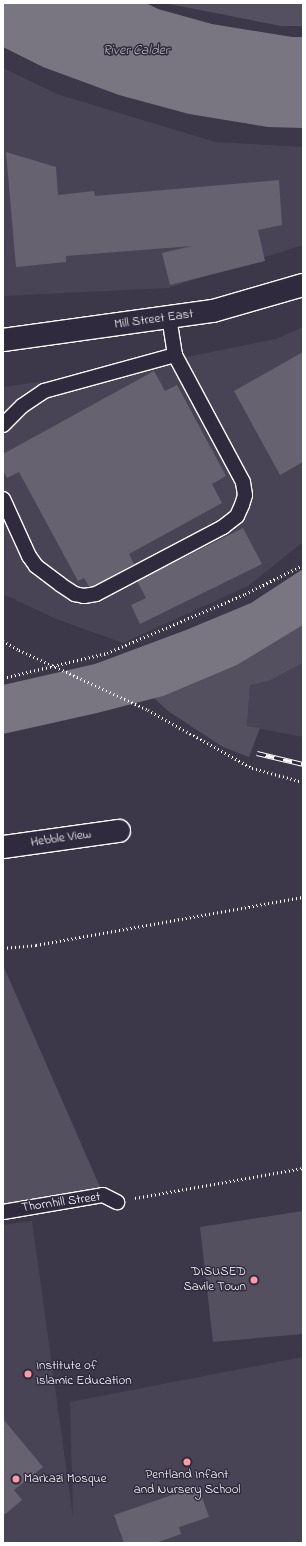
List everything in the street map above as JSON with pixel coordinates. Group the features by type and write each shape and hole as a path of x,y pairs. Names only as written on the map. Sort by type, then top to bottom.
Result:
{"street":[{"name":"Mill Street East","path":"3,340 213,311 303,285"},
{"name":"Hebble View","path":"3,847 119,831"}],"lane":[{"path":"3,498 29,556 36,566 75,594 84,596 96,594 223,527 237,516 245,495 244,482 175,355 169,318"},
{"path":"3,425 22,406 44,391 175,355"},
{"name":"Thornhill Street","path":"3,1212 103,1196 117,1202"}],"path":[{"path":"3,678 107,653 245,594 303,565"},
{"path":"3,641 19,650 148,710 252,768 303,782"},
{"path":"3,948 36,945 303,897"},
{"path":"117,1202 303,1168"}],"shaded area":[{"path":"164,3 303,3 303,26 281,26"},
{"path":"3,68 57,94 215,142 303,147 303,245 168,288 3,296"},
{"path":"303,327 303,542 248,586 123,643 56,619 3,594 3,387 117,371 276,339"},
{"path":"303,625 303,663 269,681 250,685 247,726 260,728 249,757 223,747 168,711 154,698 237,665"},
{"path":"303,663 303,737 247,726 250,685 269,681"},
{"path":"3,965 100,1187 103,1195 3,1209"},
{"name":"DISUSED Savile Town","path":"303,1211 303,1334 213,1342 200,1227"},
{"name":"Pentland Infant and Nursery School","path":"32,1221 73,1517 70,1402 303,1357 303,1543 3,1543 3,1225"}],"water":[{"name":"River Calder","path":"3,3 146,3 158,9 212,24 292,37 303,37 303,128 268,127 189,114 119,95 43,67 3,47"},
{"path":"303,569 303,625 237,665 163,696 97,713 3,734 3,685 95,664 186,630 251,603"}],"building":[{"path":"6,152 56,167 58,195 94,191 95,196 279,180 282,225 258,230 265,261 170,285 162,253 192,246 66,256 66,262 16,267"},
{"path":"303,352 303,462 280,475 234,391"},
{"path":"154,371 165,391 177,385 226,476 212,484 222,503 129,554 134,564 90,588 84,578 78,581 19,472 7,478 3,470 3,454"},
{"path":"243,528 262,564 140,624 131,605 146,598 137,581"},
{"name":"Markazi Mosque","path":"3,1419 43,1467 14,1490 22,1500 3,1516"},
{"path":"198,1486 209,1517 179,1527 181,1534 156,1543 124,1543 114,1515"}],"railway":[{"path":"257,753 303,764"}],"place":[{"name":"DISUSED Savile Town","path":"254,1280"},
{"name":"Institute of Islamic Education","path":"28,1374"},
{"name":"Pentland Infant and Nursery School","path":"187,1462"},
{"name":"Markazi Mosque","path":"16,1479"}]}
